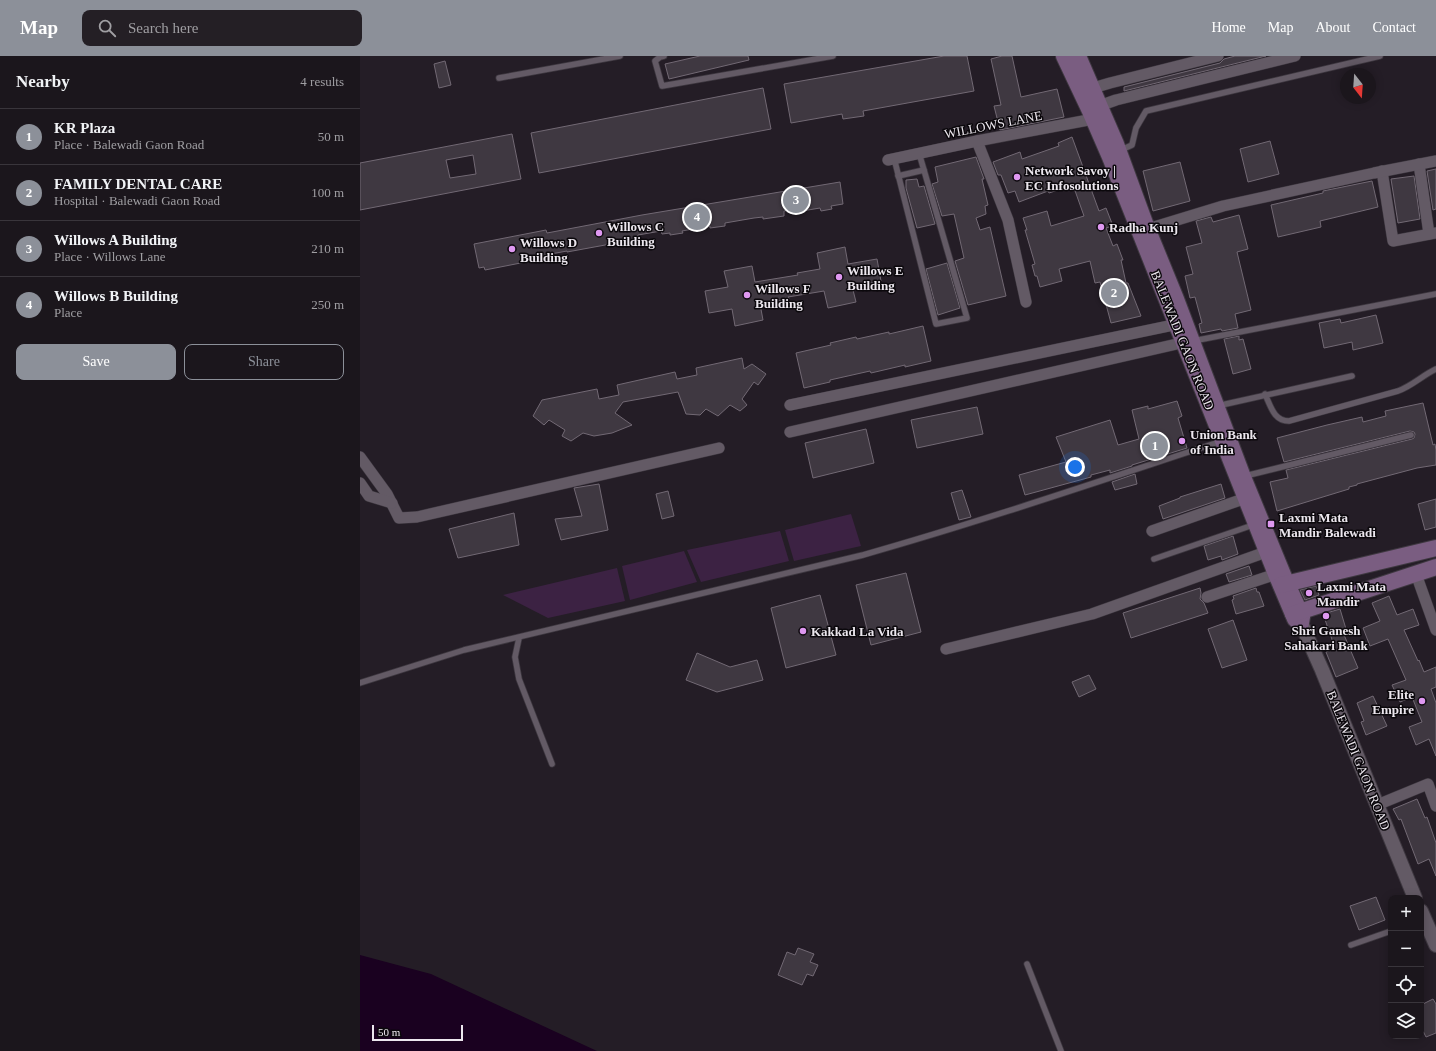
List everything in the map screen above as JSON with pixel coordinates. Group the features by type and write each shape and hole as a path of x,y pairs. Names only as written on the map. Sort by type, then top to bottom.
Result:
{"main road":[{"name":"BALEWADI GAON ROAD","path":"1064,56 1099,114"},
{"name":"BALEWADI GAON ROAD","path":"1078,56 1093,88 1099,114 1188,341 1266,552 1298,616"},
{"name":"BALEWADI GAON ROAD","path":"1188,341 1217,406 1225,440 1243,477 1281,581"},
{"path":"1281,581 1345,570 1436,548"},
{"path":"1298,616 1352,595 1436,567"},
{"path":"1345,570 1352,595"}],"street":[{"path":"1093,88 1218,56"},
{"name":"WILLOWS LANE","path":"891,159 1099,114 1122,99 1295,56"},
{"path":"1117,81 1122,99"},
{"path":"977,141 1008,220 1026,302"},
{"path":"1144,230 1223,206 1382,171 1436,161"},
{"path":"1382,171 1393,240 1433,233 1419,164"},
{"path":"790,405 1181,323"},
{"path":"790,432 1188,341"},
{"path":"360,457 387,494 399,518 417,517 719,448"},
{"path":"360,483 369,496 392,503"},
{"path":"1152,531 1246,498"},
{"path":"946,650 1105,610 1266,552"},
{"path":"1416,574 1436,630"},
{"path":"1207,597 1281,581"},
{"name":"BALEWADI GAON ROAD","path":"1298,616 1322,670 1414,895"},
{"path":"1377,805 1428,784 1436,806"},
{"path":"1424,921 1436,945"}],"lane":[{"path":"498,78 620,56"},
{"path":"664,56 655,61 662,86 833,56"},
{"path":"1114,154 1132,145 1136,128 1146,111 1380,56"},
{"path":"891,159 898,176 936,324 967,318 919,153"},
{"path":"898,176 924,170"},
{"path":"1188,341 1436,294"},
{"path":"1265,394 1277,418 1283,421 1289,421 1406,389 1430,372 1436,370"},
{"path":"1217,406 1265,394 1352,376"},
{"path":"1243,477 1411,435"},
{"path":"360,683 464,650 862,555 902,544 1225,440"},
{"path":"1154,559 1256,524"},
{"path":"519,638 515,657 519,679 552,764"},
{"path":"1351,945 1388,932"},
{"path":"1027,964 1062,1051"}],"shaded area":[{"path":"851,514 861,546 794,561 785,530"},
{"path":"780,531 789,561 701,582 687,550"},
{"path":"684,551 697,582 630,600 622,566"},
{"path":"617,568 625,601 548,618 503,595"},
{"path":"360,955 431,974 597,1051 360,1051"}],"building":[{"path":"700,56 748,56 749,60 669,79 665,64"},
{"path":"944,56 967,56 974,91 863,111 864,116 843,119 842,114 791,123 784,84"},
{"path":"1002,56 1012,56 1021,97 1057,89 1064,117 1000,130 994,106 1001,105 991,59"},
{"path":"1235,56 1266,56 1124,91 1124,87 1220,63 1224,59"},
{"path":"445,61 451,85 439,88 434,64"},
{"path":"763,88 771,129 539,173 531,133"},
{"path":"512,134 521,179 360,210 360,163","holes":["473,155 476,174 450,178 446,160"]},
{"path":"1072,137 1099,211 1106,208 1113,226 1106,228 1113,246 1117,244 1123,260 1121,260 1126,283 1128,283 1141,316 1111,323 1100,282 1095,283 1090,261 1059,269 1062,281 1040,287 1037,276 1035,276 1032,265 1035,264 1023,218 1047,211 1051,226 1084,216 1073,185 1049,193 1048,191 1019,202 1015,191 1008,193 1001,175 998,175 993,162 1020,152 1022,159 1059,146 1058,143"},
{"path":"1270,141 1279,174 1248,182 1240,149"},
{"path":"976,157 984,179 982,179 988,205 985,206 986,214 976,218 980,230 990,227 1006,296 968,305 955,261 964,258 954,214 942,216 932,184 938,182 935,167"},
{"path":"1180,162 1190,201 1153,211 1143,171"},
{"path":"1436,169 1436,209 1433,210 1427,171"},
{"path":"1414,176 1420,219 1398,223 1391,179"},
{"path":"917,179 919,187 924,186 935,224 917,228 906,188 906,180"},
{"path":"1372,181 1378,207 1320,221 1321,227 1278,237 1271,205 1323,193 1323,191"},
{"path":"840,182 843,204 831,206 832,209 821,211 820,208 802,211 802,208 784,211 784,216 763,219 763,217 754,218 725,223 725,226 710,228 710,226 682,231 683,233 670,235 670,233 662,234 661,231 638,235 638,239 540,256 541,259 485,270 484,267 479,268 474,244 546,230 547,233 642,215"},
{"path":"1239,215 1248,249 1237,252 1251,310 1235,314 1238,328 1222,331 1221,329 1201,333 1199,324 1202,323 1195,297 1190,298 1185,276 1193,274 1186,247 1202,243 1196,221 1211,217 1213,222"},
{"path":"845,247 848,264 877,259 881,281 852,286 856,302 828,308 824,291 788,297 789,299 760,304 763,320 735,326 732,309 709,313 705,291 728,287 724,271 752,266 755,282 798,275 797,273 820,269 817,253"},
{"path":"947,263 960,308 938,315 926,269"},
{"path":"1376,315 1383,343 1353,350 1352,342 1324,348 1319,323 1340,319 1341,323"},
{"path":"923,326 931,361 871,373 870,371 830,380 830,382 804,388 796,353 831,345 830,343 856,337 857,339 889,332 889,334"},
{"path":"1239,336 1239,340 1243,339 1251,369 1233,374 1224,339"},
{"path":"742,358 744,369 752,364 766,374 758,385 754,382 742,399 747,405 740,411 730,405 718,416 706,409 700,415 686,414 678,392 623,402 615,413 632,425 612,433 594,436 583,433 571,441 562,436 565,430 549,420 544,425 533,416 542,400 597,389 599,399 619,395 617,385 675,372 677,379 697,375 696,368"},
{"path":"1177,401 1182,416 1178,418 1187,448 1110,473 1110,470 1091,475 1091,477 1025,495 1019,475 1066,462 1056,437 1110,420 1118,445 1139,439 1132,410 1148,406 1148,409"},
{"path":"1423,403 1433,445 1435,444 1436,465 1417,468 1357,484 1349,487 1349,489 1277,511 1270,482 1288,478 1286,470 1412,439 1414,438 1415,434 1414,432 1410,431 1284,462 1277,438 1362,417 1363,422 1386,416 1385,411"},
{"path":"977,407 983,434 917,448 911,420"},
{"path":"866,429 874,463 813,478 805,443"},
{"path":"1135,474 1137,484 1115,490 1112,482"},
{"path":"599,484 608,530 561,540 555,519 582,516 574,488"},
{"path":"1221,484 1225,498 1163,519 1159,506 1180,497"},
{"path":"962,490 971,517 959,520 951,493"},
{"path":"668,491 674,516 662,519 656,494"},
{"path":"1436,499 1436,527 1425,530 1418,504"},
{"path":"514,513 519,545 458,558 449,529"},
{"path":"1233,536 1238,554 1222,560 1221,556 1208,560 1204,546"},
{"path":"1249,566 1252,575 1229,582 1226,574"},
{"path":"906,573 921,632 871,645 856,585"},
{"path":"1316,586 1319,595 1305,600 1300,590"},
{"path":"1200,588 1200,599 1204,603 1208,613 1131,638 1123,613"},
{"path":"1256,588 1264,606 1236,614 1232,600 1234,599 1233,596"},
{"name":"Kakkad La Vida","path":"820,595 836,655 786,668 771,608"},
{"path":"1389,596 1397,615 1413,609 1419,625 1404,630 1424,672 1436,667 1436,687 1431,689 1436,703 1436,756 1429,739 1416,745 1409,727 1422,722 1412,697 1400,702 1392,685 1406,680 1388,639 1370,646 1363,628 1380,621 1372,603"},
{"path":"1340,609 1346,629 1342,630 1358,668 1336,677 1326,652 1335,648 1323,614"},
{"path":"1233,620 1247,660 1222,668 1208,629"},
{"path":"697,653 730,667 757,660 763,680 717,692 686,680"},
{"path":"1089,675 1096,689 1079,697 1072,682"},
{"path":"1373,696 1387,726 1366,735 1361,722 1364,721 1357,703"},
{"path":"1417,799 1425,818 1427,817 1436,843 1436,876 1429,859 1418,864 1401,819 1399,820 1393,809"},
{"path":"1376,897 1385,920 1359,930 1350,906"},
{"path":"798,948 814,954 810,962 818,965 813,976 807,974 802,985 778,975 787,952 795,955"},
{"path":"1433,999 1436,1004 1436,1033 1426,1037 1424,1033 1424,1004"}],"place":[{"name":"Network Savoy | EC Infosolutions","path":"1017,177"},
{"name":"Willows A Building","path":"796,200"},
{"name":"Willows B Building","path":"697,217"},
{"name":"Radha Kunj","path":"1101,227"},
{"name":"Willows C Building","path":"599,233"},
{"name":"Willows D Building","path":"512,249"},
{"name":"Willows E Building","path":"839,277"},
{"name":"FAMILY DENTAL CARE","path":"1114,293"},
{"name":"Willows F Building","path":"747,295"},
{"name":"Union Bank of India","path":"1182,441"},
{"name":"KR Plaza","path":"1155,446"},
{"name":"Laxmi Mata Mandir Balewadi","path":"1271,524"},
{"name":"Laxmi Mata Mandir","path":"1309,593"},
{"name":"Shri Ganesh Sahakari Bank","path":"1326,616"},
{"name":"Kakkad La Vida","path":"803,631"},
{"name":"Elite Empire","path":"1422,701"}]}
